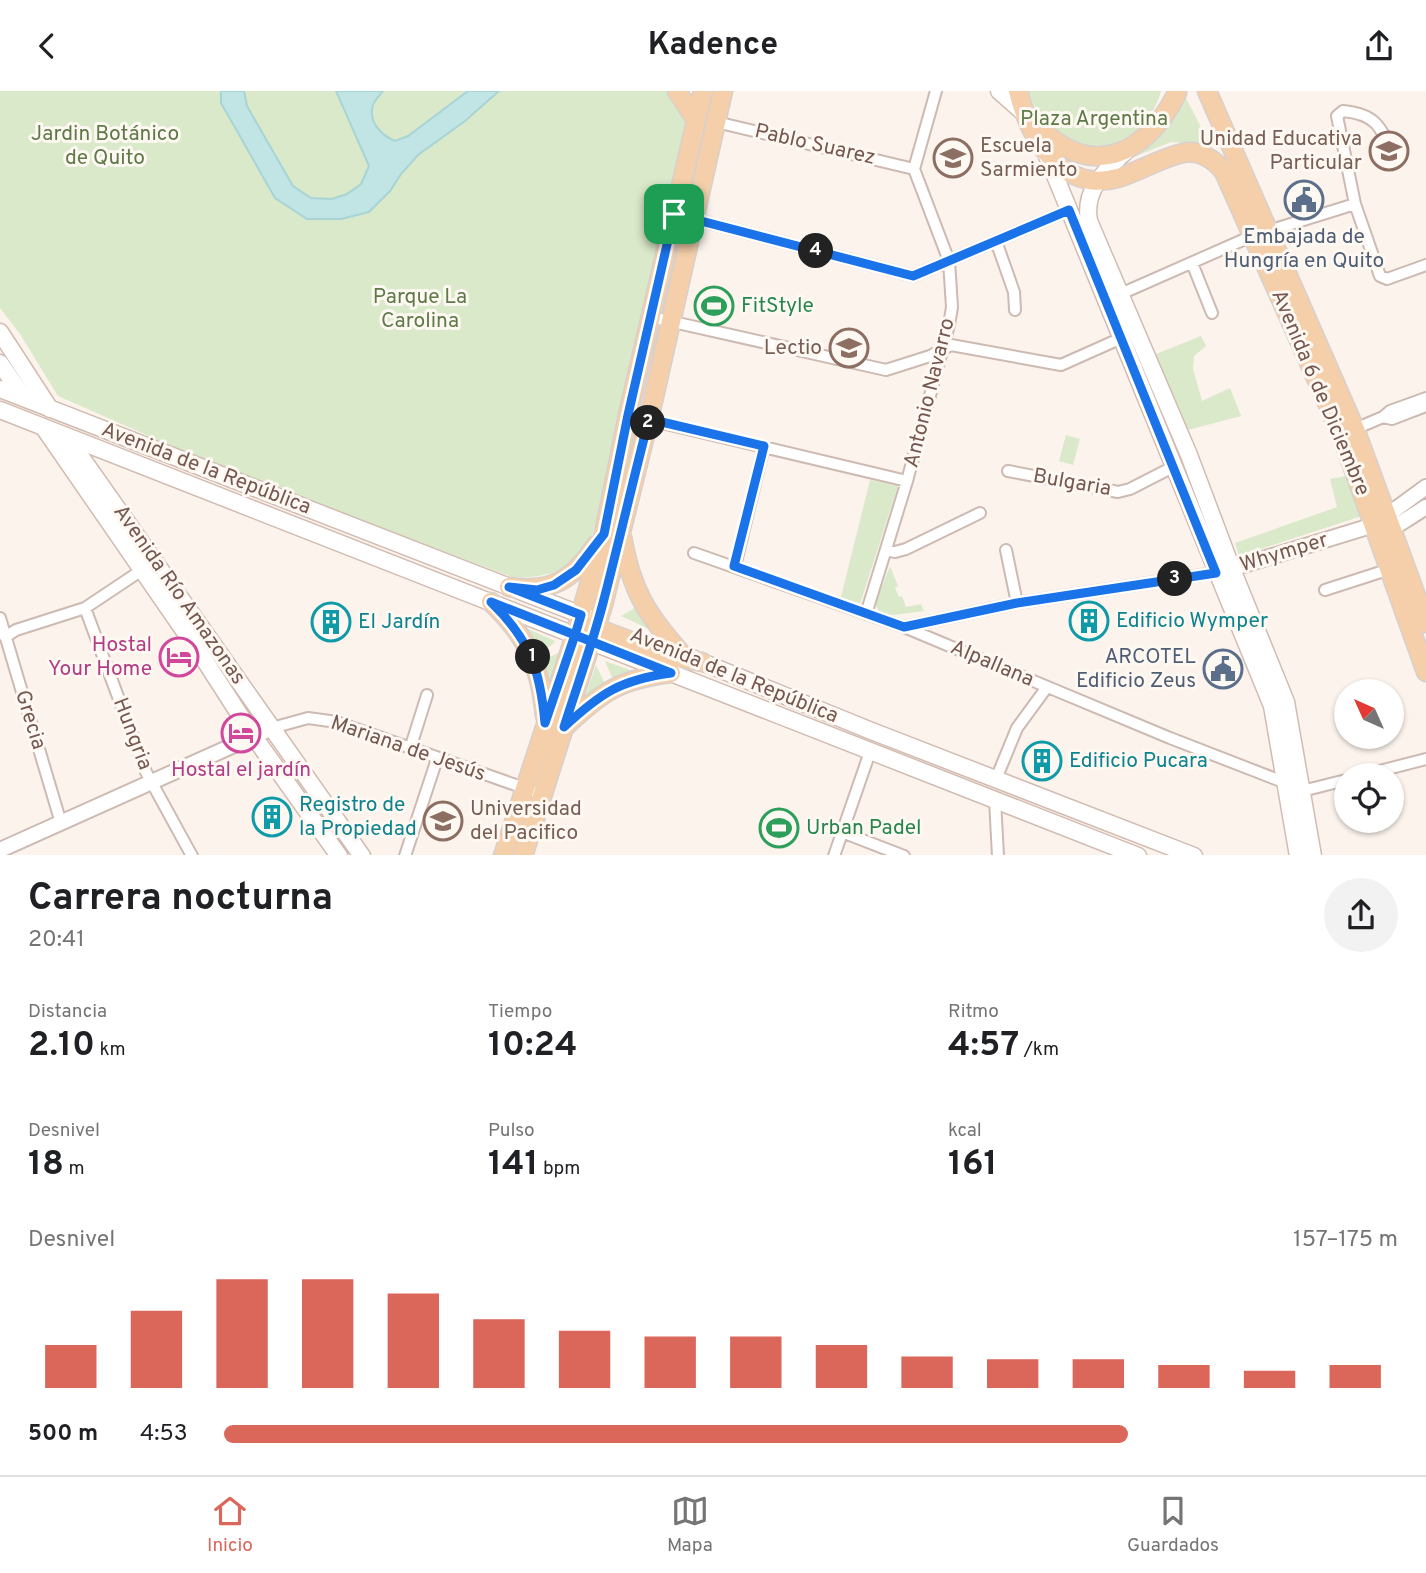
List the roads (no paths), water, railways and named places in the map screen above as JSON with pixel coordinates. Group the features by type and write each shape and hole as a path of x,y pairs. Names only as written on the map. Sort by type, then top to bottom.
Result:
{"main road":[{"path":"677,91 695,120"},
{"path":"681,653 655,623 634,586 612,531 628,415 703,91"},
{"path":"523,855 564,727 612,531 649,419 723,91"},
{"path":"999,91 1055,143 1080,154 1104,156 1130,148"},
{"name":"Avenida 6 de Diciembre","path":"1018,91 1024,113 1047,156 1058,166 1078,177 1097,180 1119,178 1184,153 1201,154 1218,163 1260,234 1355,429 1385,523 1390,569 1426,672"},
{"path":"1177,93 1156,126 1097,180 1087,211 1113,297 1120,338 1272,706 1298,855"},
{"name":"Avenida 6 de Diciembre","path":"1214,93 1260,234 1341,434 1385,523 1426,623"},
{"path":"1047,156 1069,210 1113,297 1136,331 1189,455 1286,702 1312,855"},
{"name":"Avenida Río Amazonas","path":"0,333 67,436 361,855"},
{"name":"Avenida Río Amazonas","path":"0,363 207,664 253,736 338,855"},
{"name":"Avenida de la República","path":"0,389 509,587 671,673 1135,855"},
{"name":"Avenida de la República","path":"0,410 491,602 681,653 1191,855"},
{"path":"104,489 101,477 104,467 111,459 121,457"},
{"path":"509,587 537,590 554,585 576,570 612,531"},
{"path":"491,602 522,638 532,656 542,689 545,723"},
{"path":"588,628 674,657 702,662"},
{"path":"503,855 545,723 588,628"},
{"path":"564,727 587,706 614,688 643,677 671,673"}],"street":[{"path":"914,169 936,91"},
{"path":"1392,154 1383,130 1362,113 1343,111 1337,116 1354,204 1380,276 1387,279 1426,265"},
{"name":"Pablo Suarez","path":"716,122 914,169"},
{"name":"Antonio Navarro","path":"866,614 907,481 952,307 949,261 914,169"},
{"path":"1113,297 1260,234 1354,204"},
{"path":"674,214 913,276 1069,210"},
{"path":"996,241 1014,292 1015,310"},
{"path":"1192,263 1212,313"},
{"path":"651,317 886,370 930,356 951,345 1061,365 1136,331"},
{"path":"1355,429 1383,417 1390,411 1426,398"},
{"path":"1383,417 1392,419 1426,406"},
{"path":"628,415 907,481"},
{"path":"734,566 764,446"},
{"name":"Bulgaria","path":"1008,471 1118,492 1130,489 1173,467"},
{"name":"Whymper","path":"1385,523 1426,487"},
{"name":"Whymper","path":"904,627 1017,603 1216,573 1385,523 1426,507"},
{"path":"886,550 895,552 906,549 980,513"},
{"path":"1006,550 1017,603"},
{"name":"Alpallana","path":"695,553 904,627 1286,783"},
{"path":"1325,590 1390,569"},
{"path":"5,637 16,630 85,608 142,570"},
{"name":"Hungria","path":"85,608 145,772 189,855"},
{"name":"Grecia","path":"0,618 61,823"},
{"path":"996,779 1014,734 1047,687"},
{"path":"411,749 427,695"},
{"name":"Mariana de Jesús","path":"272,728 295,720 322,719 337,722 544,795"},
{"path":"0,850 272,728"},
{"path":"834,855 870,752"},
{"path":"405,855 437,759"},
{"path":"1404,765 1426,759"},
{"path":"1302,791 1334,783"},
{"path":"995,800 998,855"},
{"path":"842,832 901,855"}],"water":[{"path":"221,91 244,91 247,106 293,186 311,198 332,199 347,194 361,184 369,166 336,91 383,91 374,103 372,117 381,131 395,141 408,136 468,91 499,91 465,121 418,155 390,191 369,212 341,219 307,219 275,198 221,103"}],"place":[{"name":"Unidad Educativa Particular","path":"1389,151"},
{"name":"Escuela Sarmiento","path":"953,158"},
{"name":"Embajada de Hungría en Quito","path":"1304,200"},
{"name":"FitStyle","path":"714,306"},
{"name":"Lectio","path":"849,348"},
{"name":"Edificio Wymper","path":"1089,621"},
{"name":"El Jardín","path":"331,622"},
{"name":"Hostal Your Home","path":"179,657"},
{"name":"ARCOTEL Edificio Zeus","path":"1223,669"},
{"name":"Hostal el jardín","path":"241,733"},
{"name":"Edificio Pucara","path":"1042,761"},
{"name":"Registro de la Propiedad","path":"272,817"},
{"name":"Universidad del Pacifico","path":"443,821"},
{"name":"Urban Padel","path":"779,828"}],"park label":[{"name":"Plaza Argentina","path":"1094,119"},
{"name":"Jardin Botánico de Quito","path":"105,146"},
{"name":"Parque La Carolina","path":"420,309"}]}
